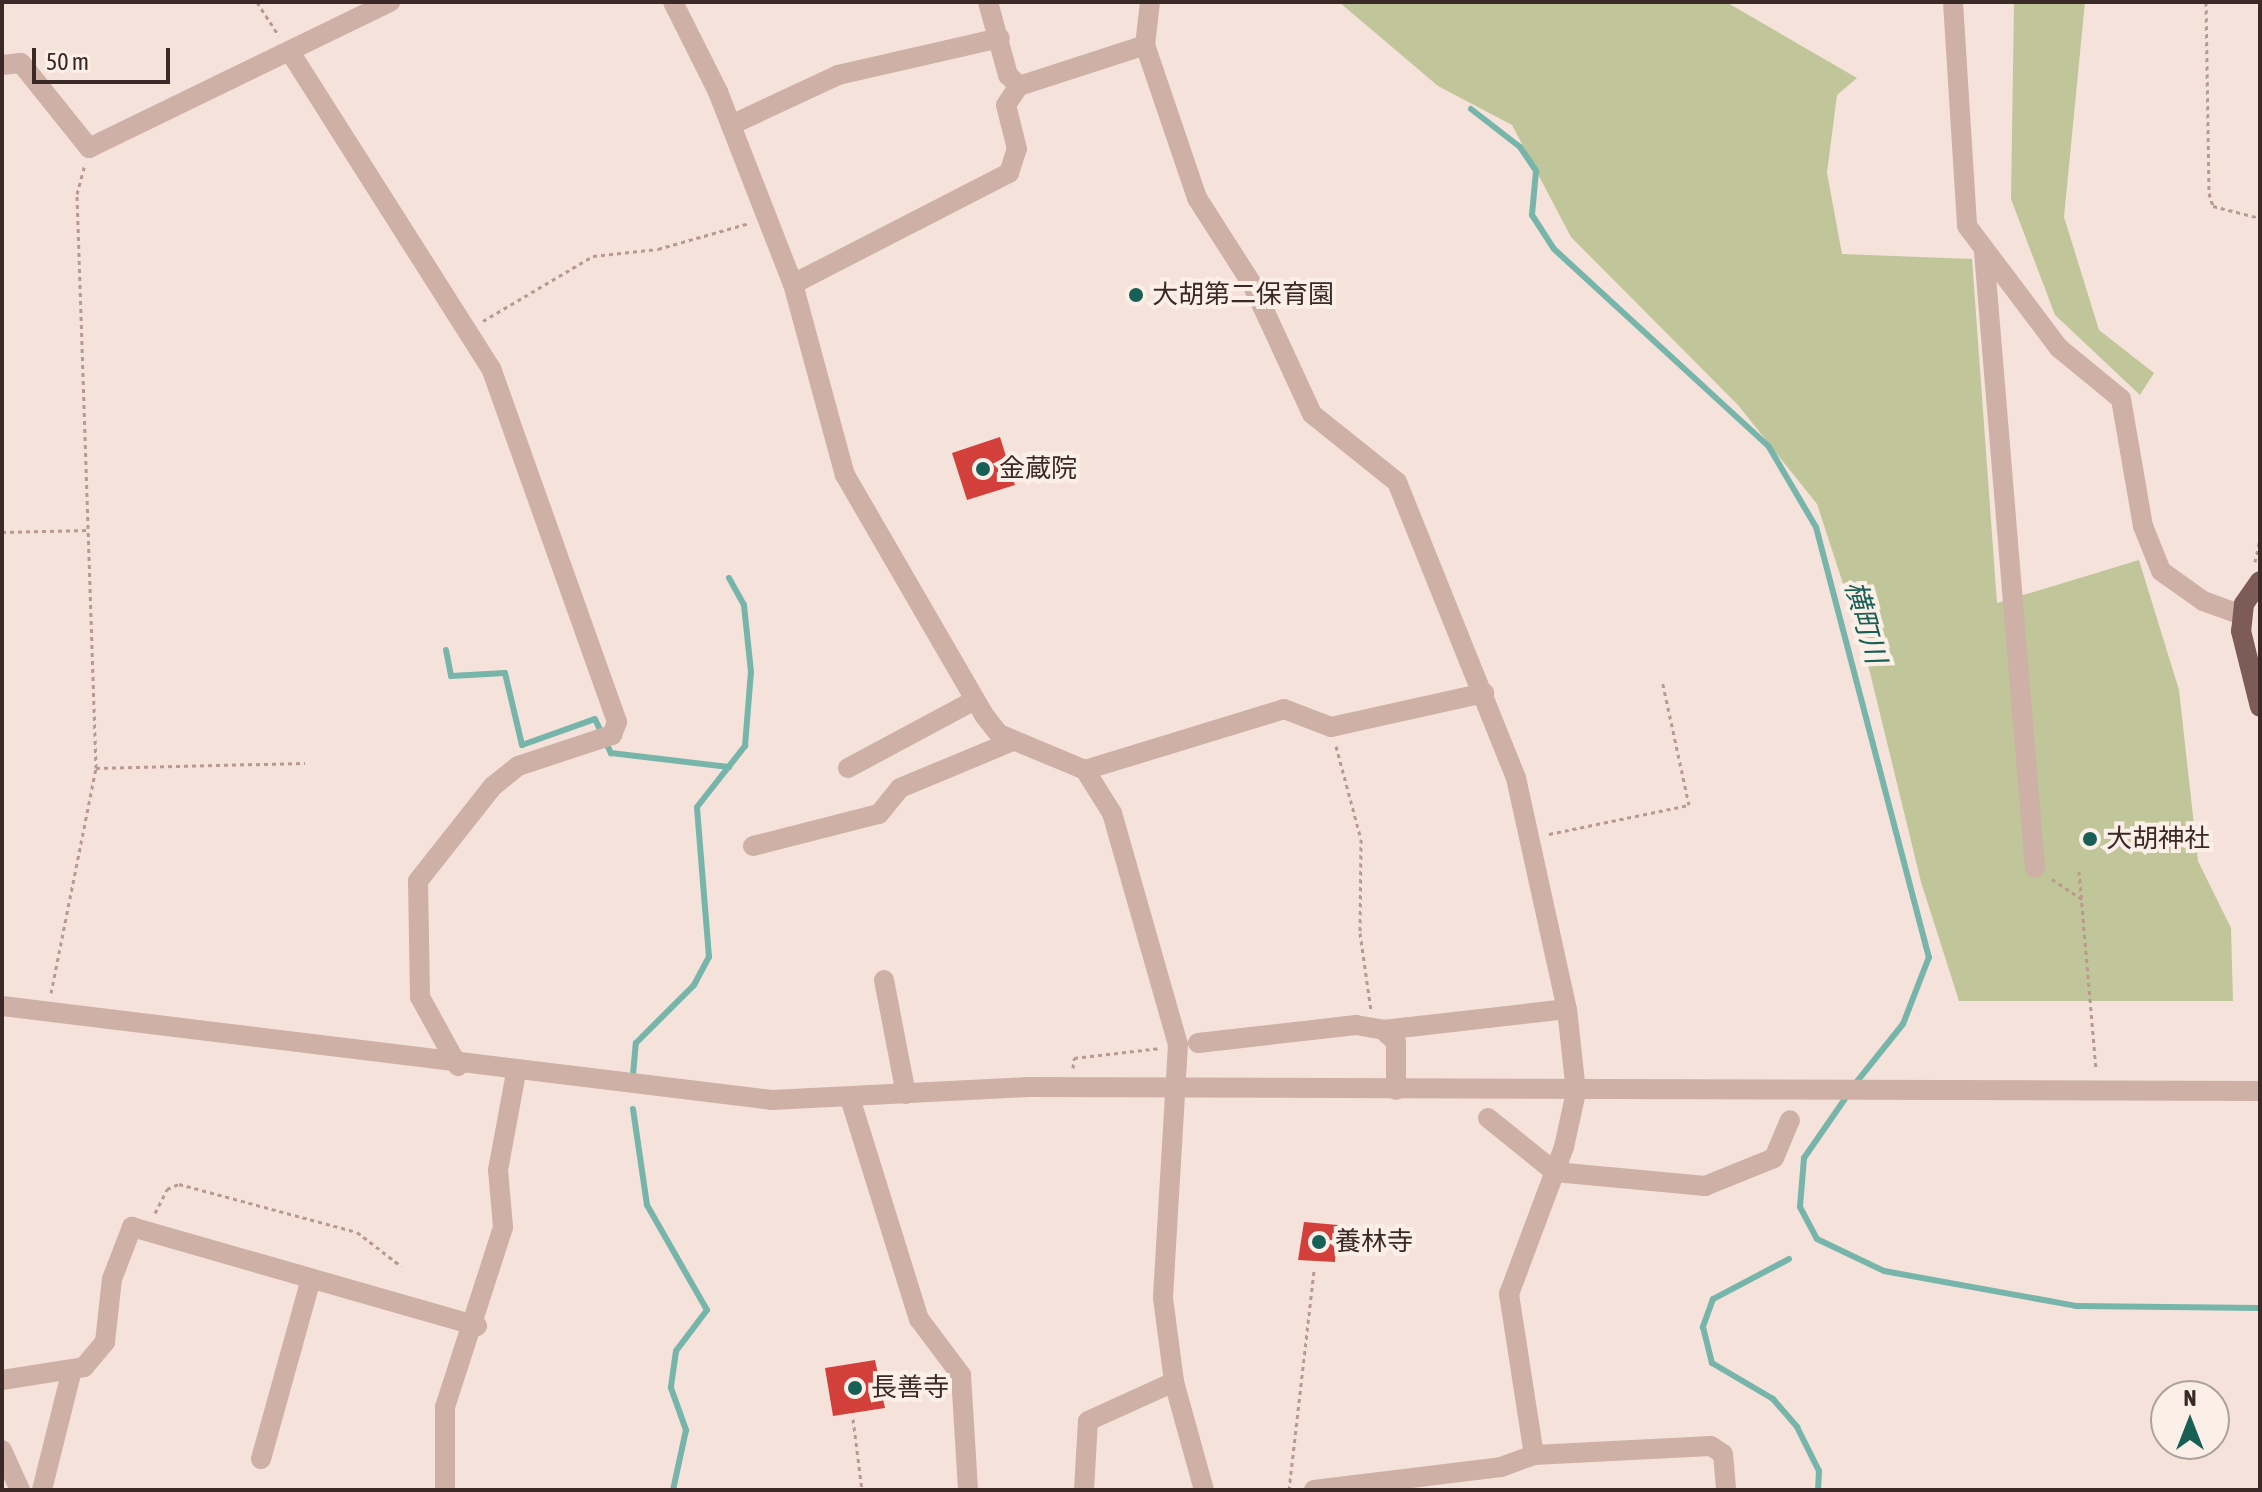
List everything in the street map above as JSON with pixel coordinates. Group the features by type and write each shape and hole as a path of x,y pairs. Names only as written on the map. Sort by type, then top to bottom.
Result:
{"main road":[{"path":"2260,581 2242,615 2260,707"}],"street":[{"path":"2,65 21,63 89,148 292,55 390,2"},
{"path":"673,2 731,125 793,284 845,475 975,700 999,734 1085,770 1112,813 1174,1022 1162,1263 1174,1382 1204,1490"},
{"path":"988,2 1008,75 1019,86"},
{"path":"1150,2 1145,45 1209,222 1252,284 1312,414 1397,482 1484,693 1530,838 1567,1009 1576,1092 1555,1172 1509,1294 1534,1455"},
{"path":"1953,2 1962,206 1984,252 2059,348 2121,399 2143,526 2161,571 2203,601 2242,615"},
{"path":"731,125 838,75 1000,38"},
{"path":"793,284 1009,173 1017,149 1006,105 1019,86 1145,45"},
{"path":"292,55 472,330 618,731 518,766 493,786 418,881 420,997 425,1018 458,1066"},
{"path":"1984,252 2035,868"},
{"path":"1085,770 1284,709 1331,727 1484,693"},
{"path":"848,768 975,700"},
{"path":"753,846 879,814 900,788 1013,741"},
{"path":"884,980 906,1094"},
{"path":"2,1006 458,1066 772,1100 1074,1087 1825,1094 2260,1091"},
{"path":"1198,1043 1378,1029 1567,1009"},
{"path":"1378,1029 1396,1042 1396,1090"},
{"path":"445,1490 445,1407 477,1326 503,1227 498,1170 516,1073"},
{"path":"850,1098 919,1319 961,1375 967,1480"},
{"path":"1488,1118 1555,1172 1705,1186 1774,1158 1790,1120"},
{"path":"42,1490 71,1374 105,1342 112,1279 132,1227 477,1326"},
{"path":"261,1459 311,1279"},
{"path":"2,1380 71,1374"},
{"path":"1084,1490 1088,1421 1174,1382"},
{"path":"1314,1490 1501,1467 1534,1455 1711,1446 1723,1454 1726,1490"},
{"path":"2,1450 20,1490"}],"path":[{"path":"257,2 292,55"},
{"path":"2206,2 2209,193 2213,206 2260,218"},
{"path":"47,1013 96,768 77,194 89,148"},
{"path":"472,330 593,256 658,249 768,218"},
{"path":"2,532 89,530"},
{"path":"1530,838 1689,805 1662,680"},
{"path":"1331,727 1361,839 1360,933 1378,1029"},
{"path":"96,768 305,763"},
{"path":"2035,868 2082,899"},
{"path":"2079,871 2094,1063"},
{"path":"1074,1087 1074,1058 1160,1048"},
{"path":"146,1231 167,1189 179,1184 357,1232 401,1266"},
{"path":"1289,1490 1314,1271"},
{"path":"853,1419 862,1490"}],"green space":[{"path":"1339,2 1726,2 1857,78 1837,95 1827,173 1842,254 1972,259 1997,603 2139,560 2179,690 2198,861 2231,928 2233,1001 1959,1001 1921,882 1864,648 1817,504 1738,405 1571,237 1512,125 1438,86"},
{"path":"2014,2 2085,2 2064,217 2099,330 2154,373 2140,395 2055,315 2011,199"}],"building":[{"name":"金蔵院","path":"1000,437 1015,485 967,500 952,453"},
{"name":"養林寺","path":"1304,1222 1338,1225 1335,1262 1298,1260"},
{"name":"長善寺","path":"875,1360 885,1408 833,1416 825,1368"}],"waterway":[{"name":"横町川","path":"1471,109 1520,147 1536,171 1532,215 1554,249 1769,447 1816,527 1929,957 1903,1024 1855,1084"},
{"path":"633,1075 636,1043 694,985 709,957 697,807 745,746 751,672 744,605 729,578"},
{"path":"446,650 451,676 505,673 522,745 595,719 611,753 729,767"},
{"path":"1849,1093 1804,1158 1800,1207 1817,1239 1884,1271 2076,1306 2260,1308"},
{"path":"633,1109 647,1205 707,1310 676,1351 671,1388 686,1430 673,1490"},
{"name":"横町川","path":"1789,1259 1713,1299 1703,1327 1712,1363 1773,1399 1797,1427 1819,1471 1818,1490"}],"place":[{"name":"大胡第二保育園","path":"1136,295"},
{"name":"金蔵院","path":"983,469"},
{"name":"大胡神社","path":"2090,839"},
{"name":"養林寺","path":"1319,1242"},
{"name":"長善寺","path":"855,1388"}]}
